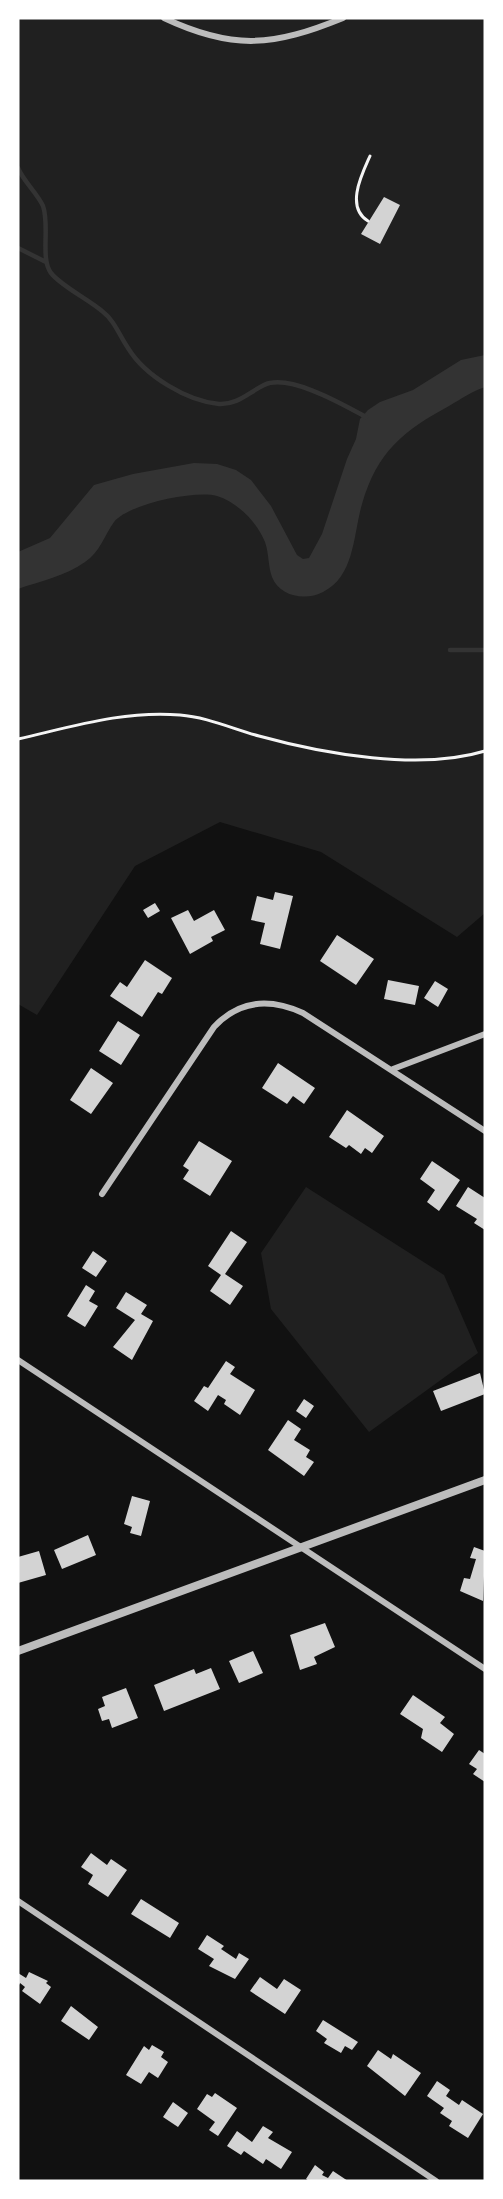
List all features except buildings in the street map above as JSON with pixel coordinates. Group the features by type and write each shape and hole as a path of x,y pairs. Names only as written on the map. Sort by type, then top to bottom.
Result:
{"street":[{"path":"164,18 203,34 237,42 268,42 302,34 343,18"},
{"path":"102,1194 214,1027 237,1008 264,1002 289,1006 393,1069 485,1131"},
{"path":"393,1069 485,1034"},
{"path":"18,1360 485,1669"},
{"path":"18,1652 485,1480"},
{"path":"18,1901 436,2181"}],"path":[{"path":"368,221 361,216 356,203 360,180 370,156"},
{"path":"18,739 122,716 156,713 192,717 288,743 359,755 448,758 485,751"}],"shaded area":[{"path":"18,18 485,18 485,913 457,937 321,852 220,822 135,866 37,1015 18,1004"},
{"path":"485,355 485,387 467,395 405,434 375,470 362,504 347,565 333,585 323,592 302,596 287,593 281,589 272,577 265,542 252,520 232,503 217,496 207,495 162,500 133,509 114,522 98,549 78,567 18,589 18,552 50,538 94,485 133,474 194,463 217,464 236,470 251,480 271,506 297,555 303,559 309,558 322,534 356,439 360,419 380,402 413,390 461,360"},
{"path":"306,1187 444,1275 478,1353 369,1432 271,1309 261,1253"}],"waterway":[{"path":"18,168 43,206 46,223 45,251 51,273 61,283 106,315 135,358 156,377 194,398 219,404 237,401 264,385 275,382 287,383 316,392 366,417"},
{"path":"18,248 46,262"},
{"path":"450,650 485,650"}]}
